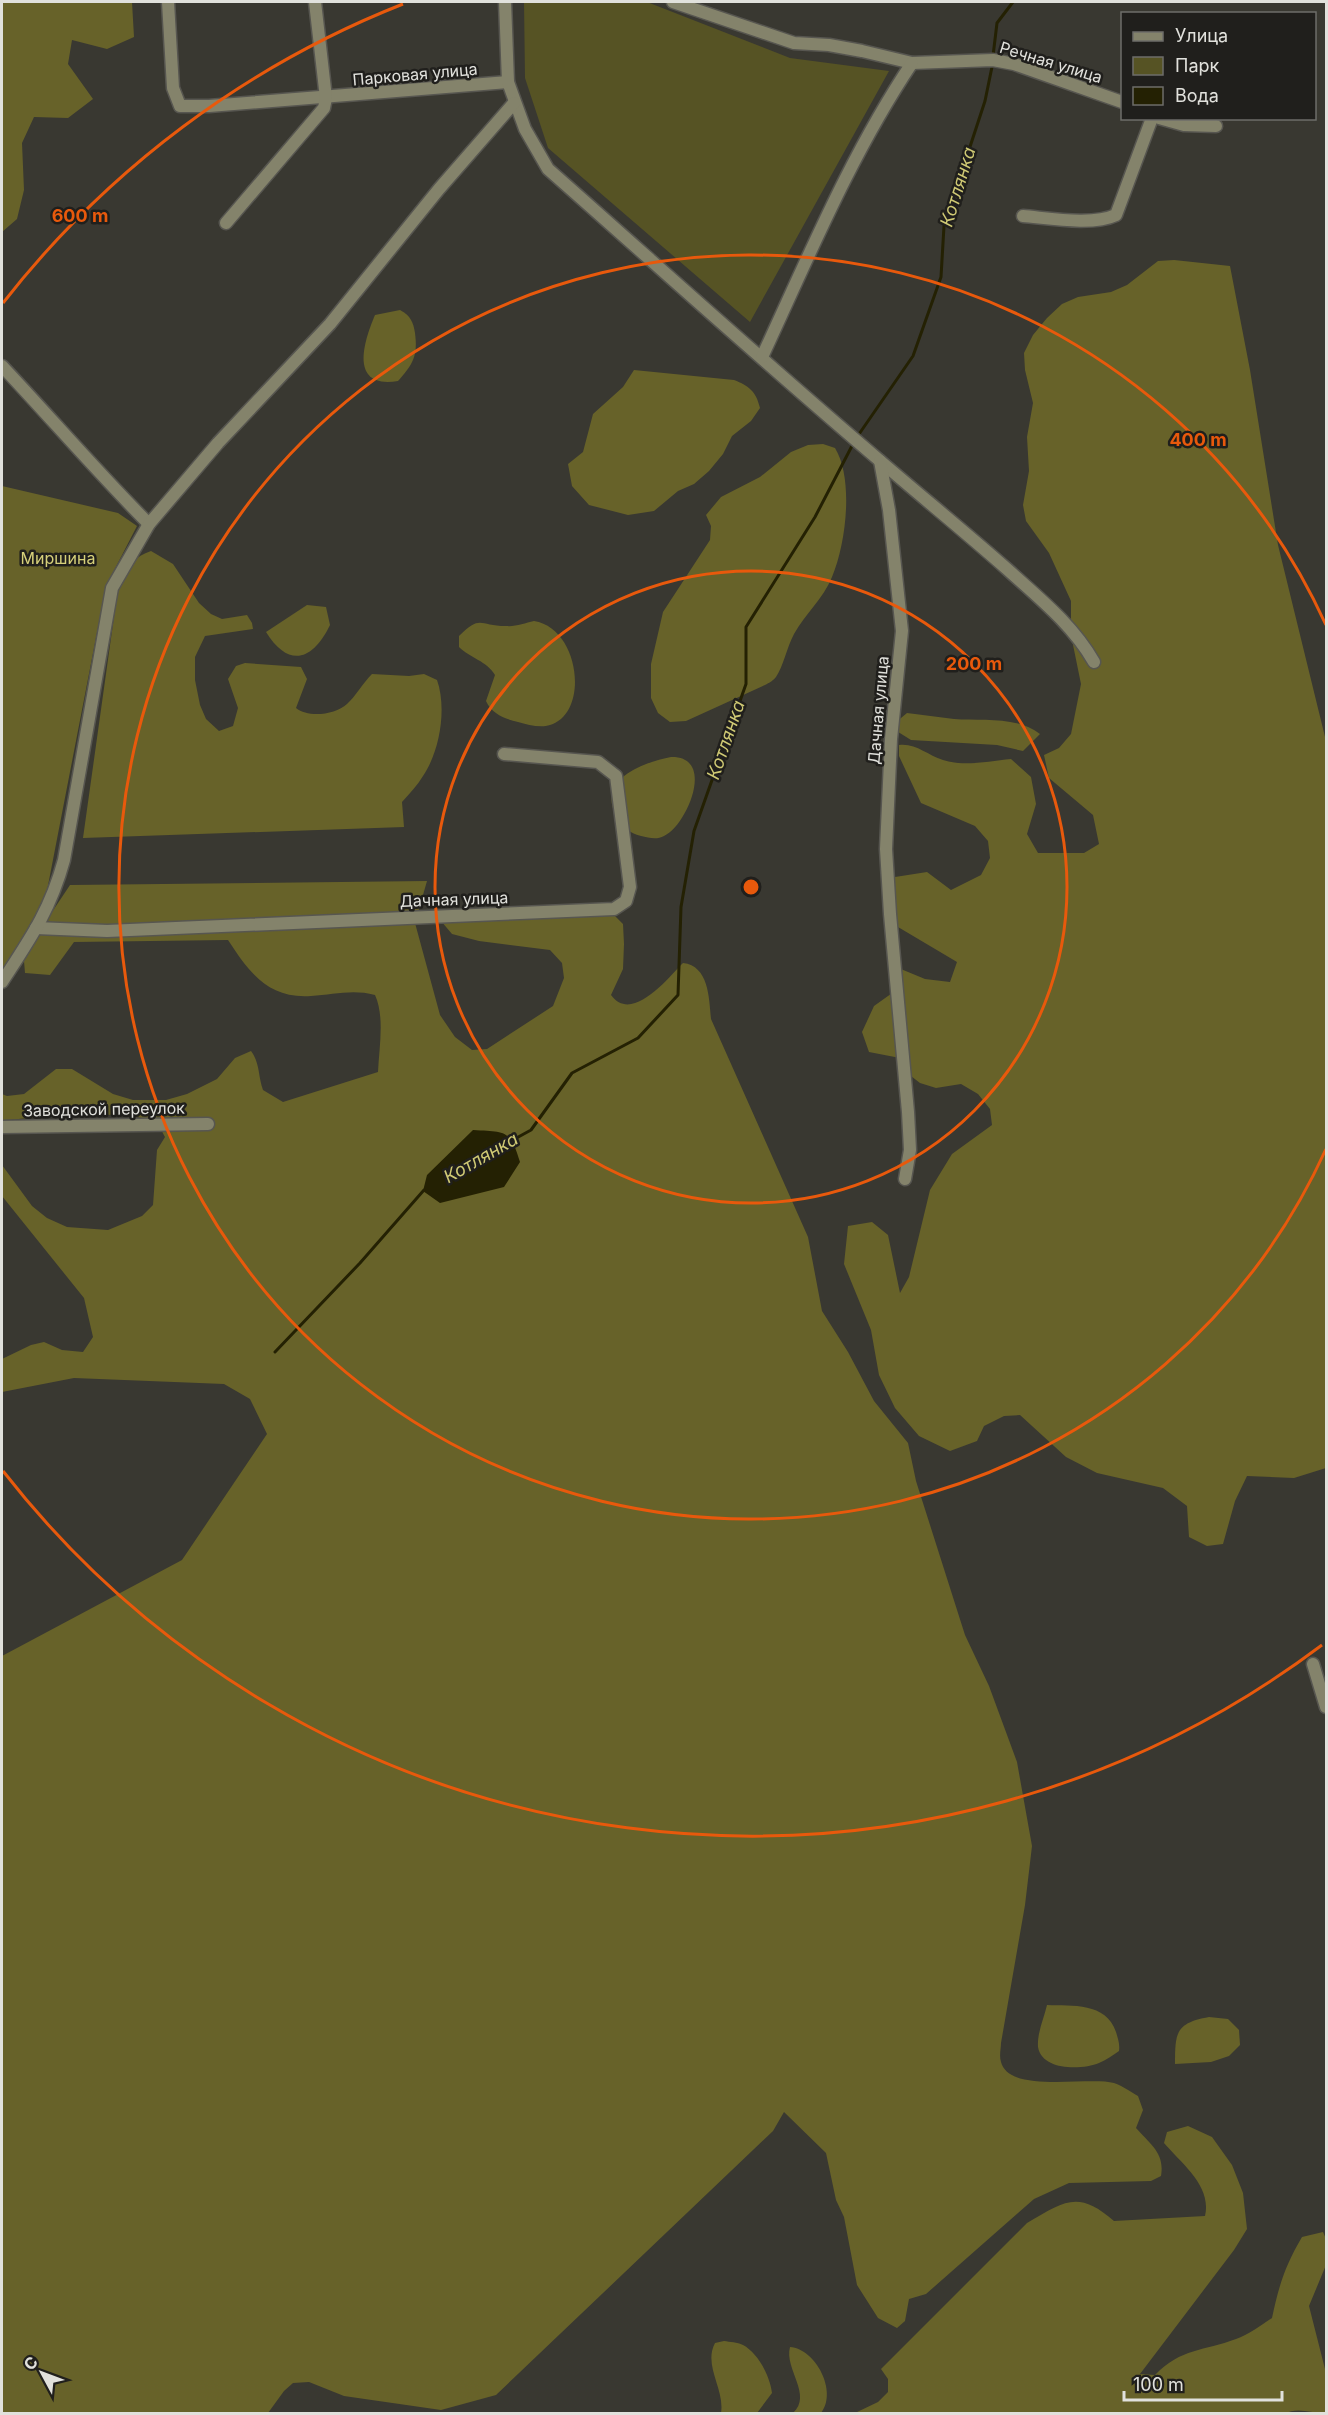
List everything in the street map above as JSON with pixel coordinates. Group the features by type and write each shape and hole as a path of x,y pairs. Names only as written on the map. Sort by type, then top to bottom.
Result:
{"street":[{"name":"Парковая улица","path":"168,2 173,88 180,106 326,98 508,82"},
{"path":"226,223 324,108 326,98 315,2"},
{"path":"505,2 508,82 514,103 533,146 548,168 762,357 806,399 962,529 1051,608 1082,642 1094,662"},
{"name":"Речная улица","path":"673,2 794,43 829,45 912,63 993,60 1014,64 1121,102"},
{"path":"762,357 833,207 892,92 912,63"},
{"path":"2,982 36,928 56,890 64,860 112,588 149,524 218,442 330,324 439,189 514,103"},
{"path":"1023,216 1055,219 1105,219 1116,215 1151,120"},
{"path":"1166,120 1184,125 1216,126"},
{"path":"2,366 98,473 149,524"},
{"name":"Дачная улица","path":"880,461 889,510 902,631 891,739 886,849 910,1150 905,1179"},
{"name":"Дачная улица","path":"36,928 107,931 602,910 614,909 626,901 630,887 616,776 598,762 504,754"},
{"name":"Заводской переулок","path":"2,1127 208,1124"},
{"path":"1313,1664 1326,1707"}],"green space":[{"path":"2,2 132,2 134,37 107,49 72,40 68,64 93,99 68,118 34,117 22,143 24,190 17,219 2,232"},
{"path":"524,2 647,2 790,58 889,71 750,322 548,148 525,78"},
{"path":"1174,260 1230,266 1250,370 1278,545 1326,741 1326,1468 1294,1478 1247,1476 1235,1501 1223,1544 1207,1546 1189,1537 1187,1506 1163,1488 1097,1473 1066,1457 1020,1415 1004,1416 984,1426 977,1441 950,1451 919,1436 895,1408 879,1375 871,1330 844,1264 848,1226 872,1222 888,1235 900,1293 909,1277 930,1190 952,1154 992,1125 990,1109 978,1094 961,1084 936,1088 920,1083 907,1073 900,1058 869,1052 862,1032 874,1006 895,991 896,967 925,979 950,982 957,962 898,927 885,895 885,884 895,877 927,872 951,890 981,875 990,858 988,841 975,826 921,803 899,756 899,745 916,748 937,758 959,763 1011,759 1031,777 1036,804 1027,834 1038,853 1084,853 1099,844 1093,815 1049,778 1044,755 1059,748 1071,734 1081,684 1071,635 1071,601 1049,553 1026,521 1023,505 1029,471 1027,437 1033,403 1025,370 1024,353 1033,335 1062,304 1078,297 1111,292 1127,285 1158,261"},
{"path":"400,310 411,320 416,341 415,354 411,364 398,381 382,382 372,378 366,370 364,349 367,337 375,315"},
{"path":"634,370 734,380 751,390 760,408 751,421 732,436 723,454 709,471 694,484 678,491 654,511 628,515 589,505 572,486 568,464 583,452 593,414 623,387"},
{"path":"823,444 835,448 841,461 846,494 841,547 828,585 794,634 781,668 774,679 686,721 670,722 658,713 651,698 651,664 663,612 710,540 711,526 706,515 721,497 760,477 791,452 808,445"},
{"name":"Миршина","path":"2,486 118,513 137,526 106,586 45,901 2,972"},
{"path":"151,551 173,564 199,603 211,614 222,619 247,615 252,623 253,629 205,636 195,657 195,680 200,705 206,719 219,731 233,726 238,708 228,679 236,666 245,663 301,667 307,679 296,708 314,714 329,713 342,708 372,674 409,676 424,674 437,680 441,703 438,742 423,776 402,802 404,827 83,838 119,581 136,559"},
{"path":"307,605 326,607 330,625 316,646 300,656 292,655 275,644 266,632"},
{"path":"534,621 550,627 562,639 570,654 574,671 575,689 571,705 563,717 546,726 513,721 492,709 486,701 495,675 488,666 459,647 459,636 476,623 509,626"},
{"path":"907,713 954,719 1010,722 1031,728 1040,734 1023,751 997,745 911,740 895,730 895,723"},
{"path":"671,757 685,760 692,768 695,779 693,793 681,820 673,830 659,838 630,832 617,817 612,804 612,793 617,783 636,768"},
{"path":"427,881 415,923 440,1015 455,1037 472,1050 487,1049 553,1006 564,978 562,963 550,950 479,941 452,934 441,921 614,915 623,924 624,944 623,969 611,995 620,1003 639,1002 649,996 683,963 692,965 703,976 708,993 711,1019 808,1237 822,1311 848,1352 874,1401 908,1443 916,1481 965,1635 989,1686 1017,1762 1032,1846 1025,1905 1001,2043 1001,2062 1007,2072 1019,2078 1051,2082 1102,2081 1124,2087 1138,2096 1143,2110 1136,2128 1159,2155 1161,2176 1151,2181 1069,2183 1034,2199 926,2294 909,2299 905,2321 897,2328 878,2318 857,2285 844,2217 836,2200 826,2153 784,2112 773,2131 496,2395 441,2410 344,2396 309,2382 293,2383 268,2413 2,2413 2,1656 182,1560 267,1434 250,1399 224,1384 74,1378 2,1392 2,1359 31,1345 44,1342 62,1350 83,1352 93,1337 84,1298 2,1196 2,1165 32,1206 47,1218 67,1227 108,1230 142,1216 153,1205 157,1150 165,1137 154,1122 124,1116 81,1115 2,1120 2,1094 7,1096 24,1094 56,1069 72,1069 113,1094 133,1100 166,1100 187,1094 217,1079 235,1058 251,1051 263,1090 283,1102 378,1072 381,1033 380,1013 375,995 350,992 296,996 283,993 271,988 252,973 228,940 74,942 50,975 25,973 24,961 70,885"},
{"path":"1047,2005 1077,2006 1105,2015 1116,2032 1119,2051 1099,2063 1083,2067 1064,2067 1047,2061 1041,2055 1038,2042"},
{"path":"1209,2017 1228,2019 1239,2030 1240,2045 1229,2056 1211,2062 1175,2064 1177,2037 1180,2031 1190,2022"},
{"path":"1188,2126 1212,2137 1232,2165 1243,2193 1247,2229 1234,2250 1140,2374 1155,2375 1184,2355 1241,2337 1272,2318 1283,2276 1302,2237 1323,2232 1326,2239 1326,2265 1309,2306 1326,2373 1326,2413 1300,2410 1284,2414 855,2413 878,2402 888,2392 888,2379 881,2369 1027,2223 1040,2215 1071,2202 1081,2202 1091,2205 1114,2221 1205,2216 1206,2205 1200,2185 1187,2167 1164,2143 1167,2132"},
{"path":"724,2341 743,2345 754,2353 766,2372 772,2393 757,2413 721,2413 720,2395 711,2360 715,2343"},
{"path":"790,2347 808,2355 822,2373 827,2394 826,2404 821,2413 793,2413 800,2398 789,2355"}],"water":[{"path":"473,1130 505,1134 513,1143 520,1162 504,1187 440,1203 423,1191 427,1175"}],"waterway":[{"name":"Котлянка","path":"993,56 997,23 1013,2"},
{"name":"Котлянка","path":"857,437 913,356 941,277 944,226 985,101 993,62"},
{"name":"Котлянка","path":"511,1141 531,1130 572,1073 638,1038 678,995 681,907 694,831 746,684 746,627 815,517 854,442"},
{"name":"Котлянка","path":"275,1352 360,1263 424,1190"}]}
